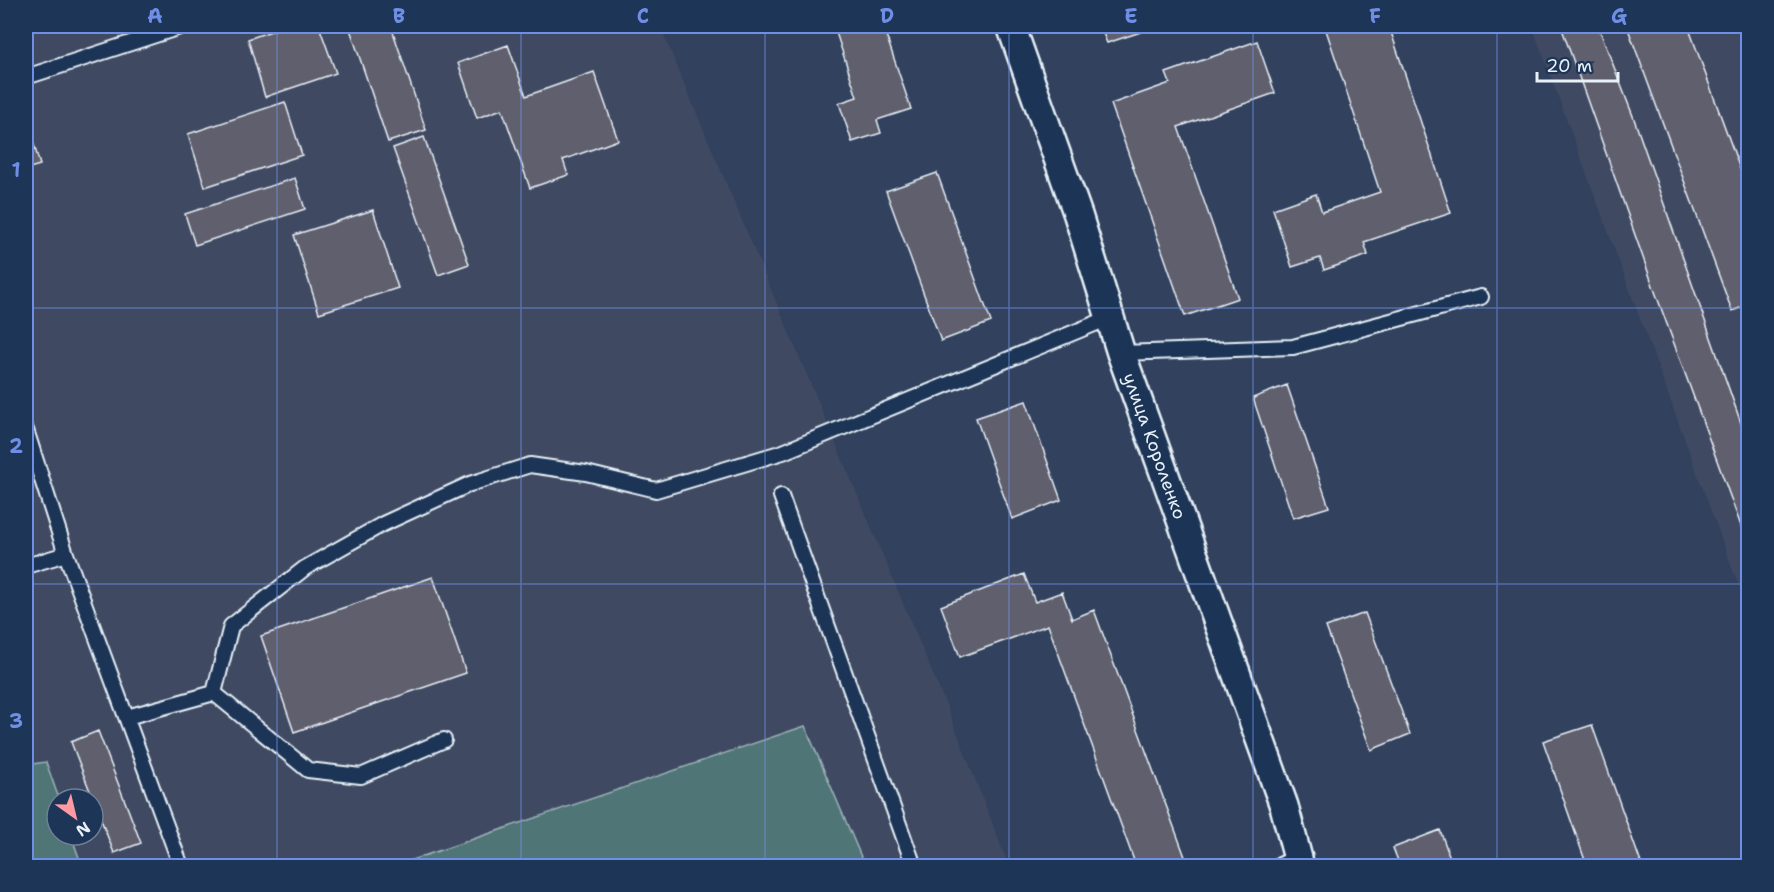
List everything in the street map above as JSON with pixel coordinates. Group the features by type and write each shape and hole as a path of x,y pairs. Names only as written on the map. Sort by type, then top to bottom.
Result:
{"street":[{"name":"улица Короленко","path":"1011,26 1078,215 1121,353 1280,795 1292,863"}],"lane":[{"path":"26,77 183,26"},
{"path":"1121,353 1293,347 1481,297"},
{"path":"214,693 231,626 305,568 383,524 470,484 530,465 586,473 656,490 783,452 1109,318"},
{"path":"26,430 66,554 181,867"},
{"path":"781,496 914,867"},
{"path":"26,566 66,554"},
{"path":"127,717 214,693"},
{"path":"214,693 308,770 361,776 444,740"}],"shaded area":[{"path":"26,26 660,26 949,712 1009,866 865,866 805,726 394,866 82,866 75,847 105,847 105,787 55,787 46,763 26,765"},
{"path":"1532,26 1748,26 1748,611"}],"green space":[{"path":"805,726 865,866 394,866"},
{"path":"46,762 55,787 45,787 45,847 75,847 82,866 26,866 26,765"}],"building":[{"path":"286,26 319,26 336,73 265,97 248,39"},
{"path":"349,26 391,26 426,130 388,142"},
{"path":"834,26 883,26 911,109 877,120 881,133 852,142 839,103 857,97"},
{"path":"1100,26 1149,26 1150,29 1107,43"},
{"path":"1389,26 1451,213 1364,242 1368,255 1324,270 1320,258 1292,267 1273,209 1316,194 1322,212 1380,192 1325,27"},
{"path":"1561,26 1598,26 1633,116 1748,443 1748,545 1657,297"},
{"path":"1627,26 1688,26 1748,191 1748,305 1732,311"},
{"path":"1738,26 1748,26 1748,54"},
{"path":"1257,41 1275,93 1178,127 1238,298 1185,316 1111,104 1170,83 1166,73"},
{"path":"508,45 526,96 594,72 618,140 563,160 568,175 530,188 502,109 477,118 458,63"},
{"path":"285,102 302,155 205,187 188,134"},
{"path":"26,121 40,165 26,169"},
{"path":"424,137 469,264 438,275 393,148"},
{"path":"937,173 991,322 941,341 886,191"},
{"path":"295,178 305,209 195,245 185,214"},
{"path":"373,210 398,288 319,313 294,235"},
{"path":"1287,385 1329,507 1293,518 1253,398"},
{"path":"1026,401 1061,500 1012,519 976,418"},
{"path":"1024,574 1035,602 1062,592 1072,619 1094,610 1188,865 1136,866 1048,625 960,657 941,606"},
{"path":"433,577 466,673 294,732 261,636"},
{"path":"1365,613 1410,734 1371,750 1326,627"},
{"path":"1592,725 1642,866 1587,866 1543,741"},
{"path":"98,731 141,843 114,853 105,830 105,787 88,787 71,742"},
{"path":"1440,830 1453,866 1400,866 1393,848"}]}
